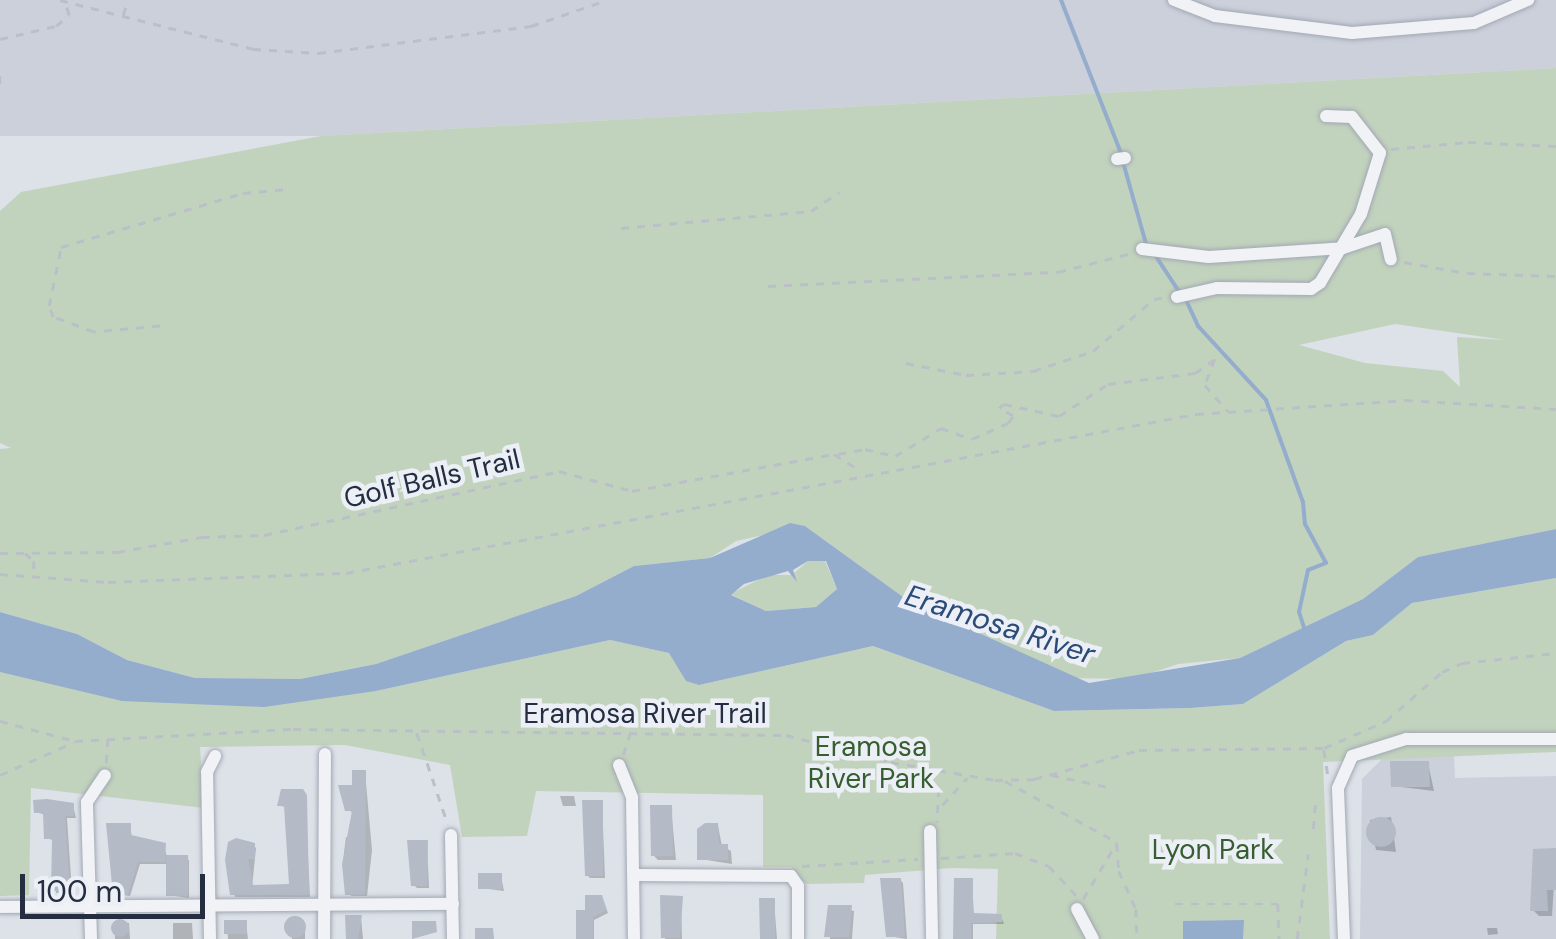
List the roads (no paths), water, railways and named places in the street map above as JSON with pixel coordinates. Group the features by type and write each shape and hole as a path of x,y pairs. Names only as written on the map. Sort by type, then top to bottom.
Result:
{"street":[{"path":"1174,0 1214,16 1352,34 1474,22 1528,0"},
{"path":"1182,296 1311,289 1343,248 1380,153 1352,117 1326,116"},
{"path":"1147,248 1210,256 1343,248 1384,234 1391,259"},
{"path":"1344,939 1338,788 1352,756 1378,743 1556,738"},
{"path":"324,754 324,939"},
{"path":"210,939 207,772 214,756"},
{"path":"620,766 632,798 634,939"},
{"path":"91,939 87,802 105,774"},
{"path":"930,831 932,939"},
{"path":"451,836 453,939"},
{"path":"634,874 791,876 798,886 798,939"},
{"path":"0,907 453,904"},
{"path":"1079,905 1093,939"}],"water":[{"path":"790,523 805,526 910,602 1089,683 1240,658 1363,599 1418,557 1556,529 1556,578 1412,603 1373,635 1346,641 1243,704 1054,711 873,646 699,685 686,681 669,653 610,640 376,691 264,707 122,701 0,672 0,612 77,634 127,660 195,678 300,679 376,664 576,596 634,566 710,558","holes":["808,561 826,561 837,589 816,607 766,611 731,595 744,584 788,571 797,582 793,570"]},
{"path":"1244,920 1243,939 1183,939 1183,921"}],"waterway":[{"path":"1061,0 1121,153"},
{"path":"1123,162 1146,244"},
{"path":"1155,255 1180,293"},
{"path":"1186,300 1198,326 1266,400 1303,502 1305,524 1326,563 1308,570 1299,612 1305,630"}],"water label":[{"name":"Eramosa River","path":"1000,625"}],"park label":[{"name":"Eramosa River Park","path":"871,763"},
{"name":"Lyon Park","path":"1213,850"}]}
